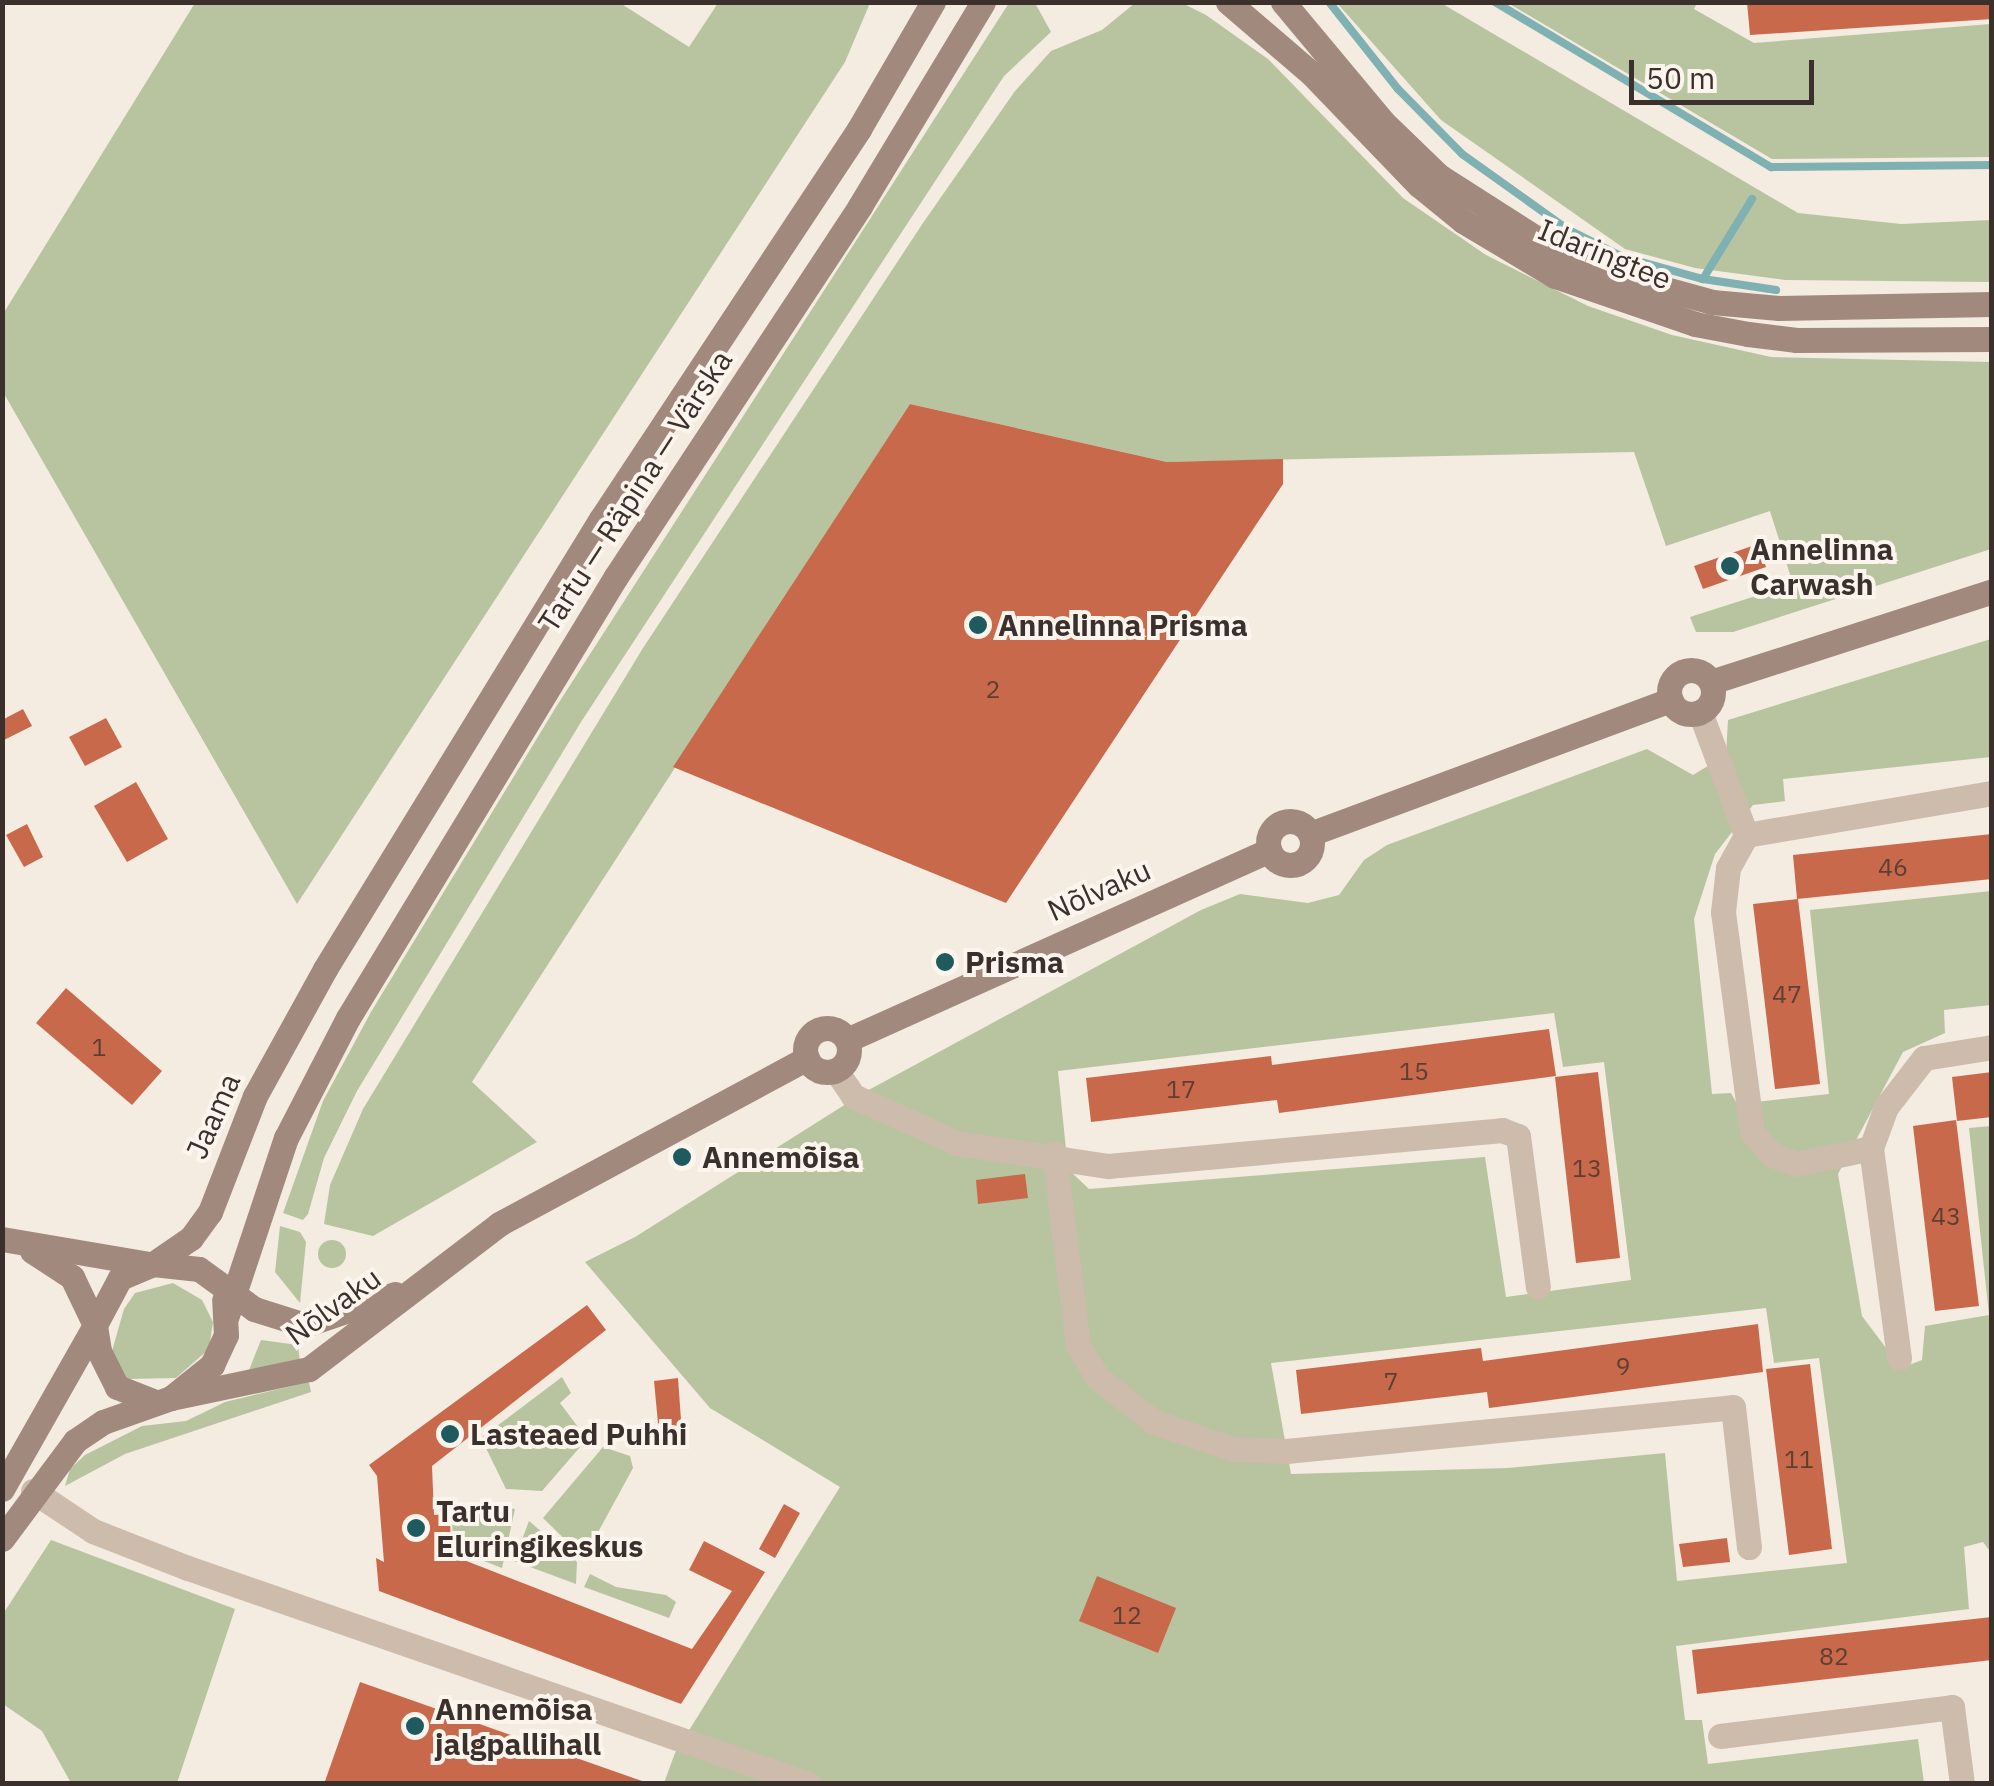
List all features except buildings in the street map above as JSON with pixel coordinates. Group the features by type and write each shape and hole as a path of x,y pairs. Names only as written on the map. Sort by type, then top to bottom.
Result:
{"main road":[{"name":"Tartu — Räpina — Värska","path":"320,980 601,519 859,129 933,2"},
{"name":"Tartu — Räpina — Värska","path":"231,1306 286,1138 348,1018 615,578 860,206 982,2"},
{"name":"Idaringtee","path":"1228,2 1312,74 1419,186 1463,221 1555,276 1696,324 1748,334 1798,340 1992,339"},
{"name":"Idaringtee","path":"1283,2 1383,122 1439,176 1578,265 1712,302 1779,308 1992,304"},
{"name":"Nõlvaku","path":"163,1400 310,1369 413,1286 584,1173 806,1058 805,1045 817,1030 837,1030 846,1040 1269,850 1271,831 1281,822 1294,821 1310,834 1671,700 1670,688 1681,672 1694,670 1711,682 1992,590"},
{"path":"1671,700 1686,713 1700,712 1710,702 1711,682"},
{"name":"Jaama","path":"153,1264 191,1238 210,1212 255,1096 320,980"},
{"path":"806,1058 822,1072 837,1072 848,1058 846,1040"},
{"path":"13,1242 153,1264"},
{"path":"13,1242 72,1277 95,1326 99,1351 117,1387 163,1400"},
{"name":"Nõlvaku","path":"153,1264 199,1269 213,1280 231,1306 305,1325 413,1286"},
{"path":"2,1489 95,1326 103,1299 120,1278 153,1264"},
{"path":"2,1540 33,1491 75,1441 163,1400 212,1365 231,1306"}],"street":[{"path":"1700,712 1746,835 1728,868 1723,912 1752,1132 1772,1155 1797,1164 1871,1148"},
{"path":"1746,835 1992,794"},
{"path":"1899,1358 1871,1148 1886,1107 1924,1058 1992,1047"},
{"path":"837,1072 853,1096 898,1122 956,1142 1054,1153 1108,1166 1502,1130 1518,1136 1538,1287"},
{"path":"1054,1153 1078,1346 1098,1379 1154,1422 1233,1448 1286,1451 1733,1406 1750,1548"},
{"path":"33,1491 92,1532 809,1784"},
{"path":"1720,1736 1952,1707 1962,1784"}],"green space":[{"path":"195,3 620,3 689,47 718,3 870,3 845,62 297,904 3,392 3,314"},
{"path":"1009,3 1035,3 1051,32 1004,76 581,722 357,1091 324,1158 308,1214 303,1220 283,1213 323,1101 371,1012 556,707"},
{"path":"1135,3 1182,3 1206,15 1268,59 1403,198 1486,255 1588,306 1672,335 1771,357 1991,362 1991,549 1733,632 1696,632 1690,617 1793,584 1770,511 1666,546 1634,452 1167,462 910,404 472,1082 537,1142 373,1236 324,1224 330,1185 363,1109 643,648 923,223 1015,91 1051,51 1102,30"},
{"path":"1337,3 1441,3 1798,213 1901,224 1991,220 1991,282 1785,280 1695,268 1625,249 1441,120"},
{"path":"1508,3 1697,3 1694,9 1754,43 1991,24 1991,157 1772,159"},
{"path":"1991,639 1991,757 1783,779 1785,801 1753,805 1715,854 1694,919 1712,1094 1731,1093 1737,1104 1829,1094 1810,910 1991,891 1991,1005 1944,1010 1945,1033 1903,1052 1838,1174 1862,1316 1901,1368 1922,1360 1925,1326 1989,1315 1969,1128 1991,1126 1992,1554 1983,1542 1964,1547 1969,1609 1676,1646 1685,1720 1702,1720 1708,1764 1918,1739 1924,1783 664,1783 675,1753 840,1487 710,1408 585,1262 635,1237 865,1092 1201,910 1240,894 1308,903 1339,895 1364,860 1387,845 1647,749 1693,775 1726,755 1728,720","holes":["1554,1013 1563,1067 1604,1062 1631,1280 1506,1297 1485,1157 1089,1189 1068,1169 1058,1071","1766,1308 1774,1363 1819,1358 1847,1563 1677,1581 1665,1453 1508,1468 1291,1474 1271,1363"]},
{"path":"280,1226 300,1232 306,1242 300,1303 275,1272"},
{"path":"332,1240 342,1244 346,1254 342,1264 332,1268 322,1264 318,1254 322,1244"},
{"path":"173,1283 202,1300 213,1322 209,1349 176,1378 127,1379 112,1351 124,1309 135,1293"},
{"path":"261,1340 298,1345 300,1362 249,1370"},
{"path":"562,1377 571,1393 560,1403 587,1439 542,1491 506,1489 481,1438"},
{"path":"309,1382 311,1392 125,1454 65,1486 70,1469 85,1455 142,1426 186,1421 225,1402"},
{"path":"603,1447 630,1456 633,1468 584,1558 543,1518"},
{"path":"489,1504 515,1509 502,1568 453,1549 452,1509"},
{"path":"529,1521 577,1562 576,1584 514,1561"},
{"path":"51,1540 235,1609 177,1783 71,1783 42,1731 3,1704 3,1614"},
{"path":"590,1574 616,1587 666,1595 676,1602 669,1618 584,1587"}],"waterway":[{"path":"1329,2 1398,89 1462,154 1567,229 1623,257 1703,279 1752,199"},
{"path":"1495,2 1771,167 1992,165"},
{"path":"1703,279 1776,290"}],"place":[{"name":"Annelinna Carwash","path":"1730,566"},
{"name":"Annelinna Prisma","path":"978,625"},
{"name":"Prisma","path":"945,962"},
{"name":"Annemõisa","path":"682,1157"},
{"name":"Lasteaed Puhhi","path":"450,1434"},
{"name":"Tartu Eluringikeskus","path":"416,1528"},
{"name":"Annemõisa jalgpallihall","path":"415,1726"}]}
